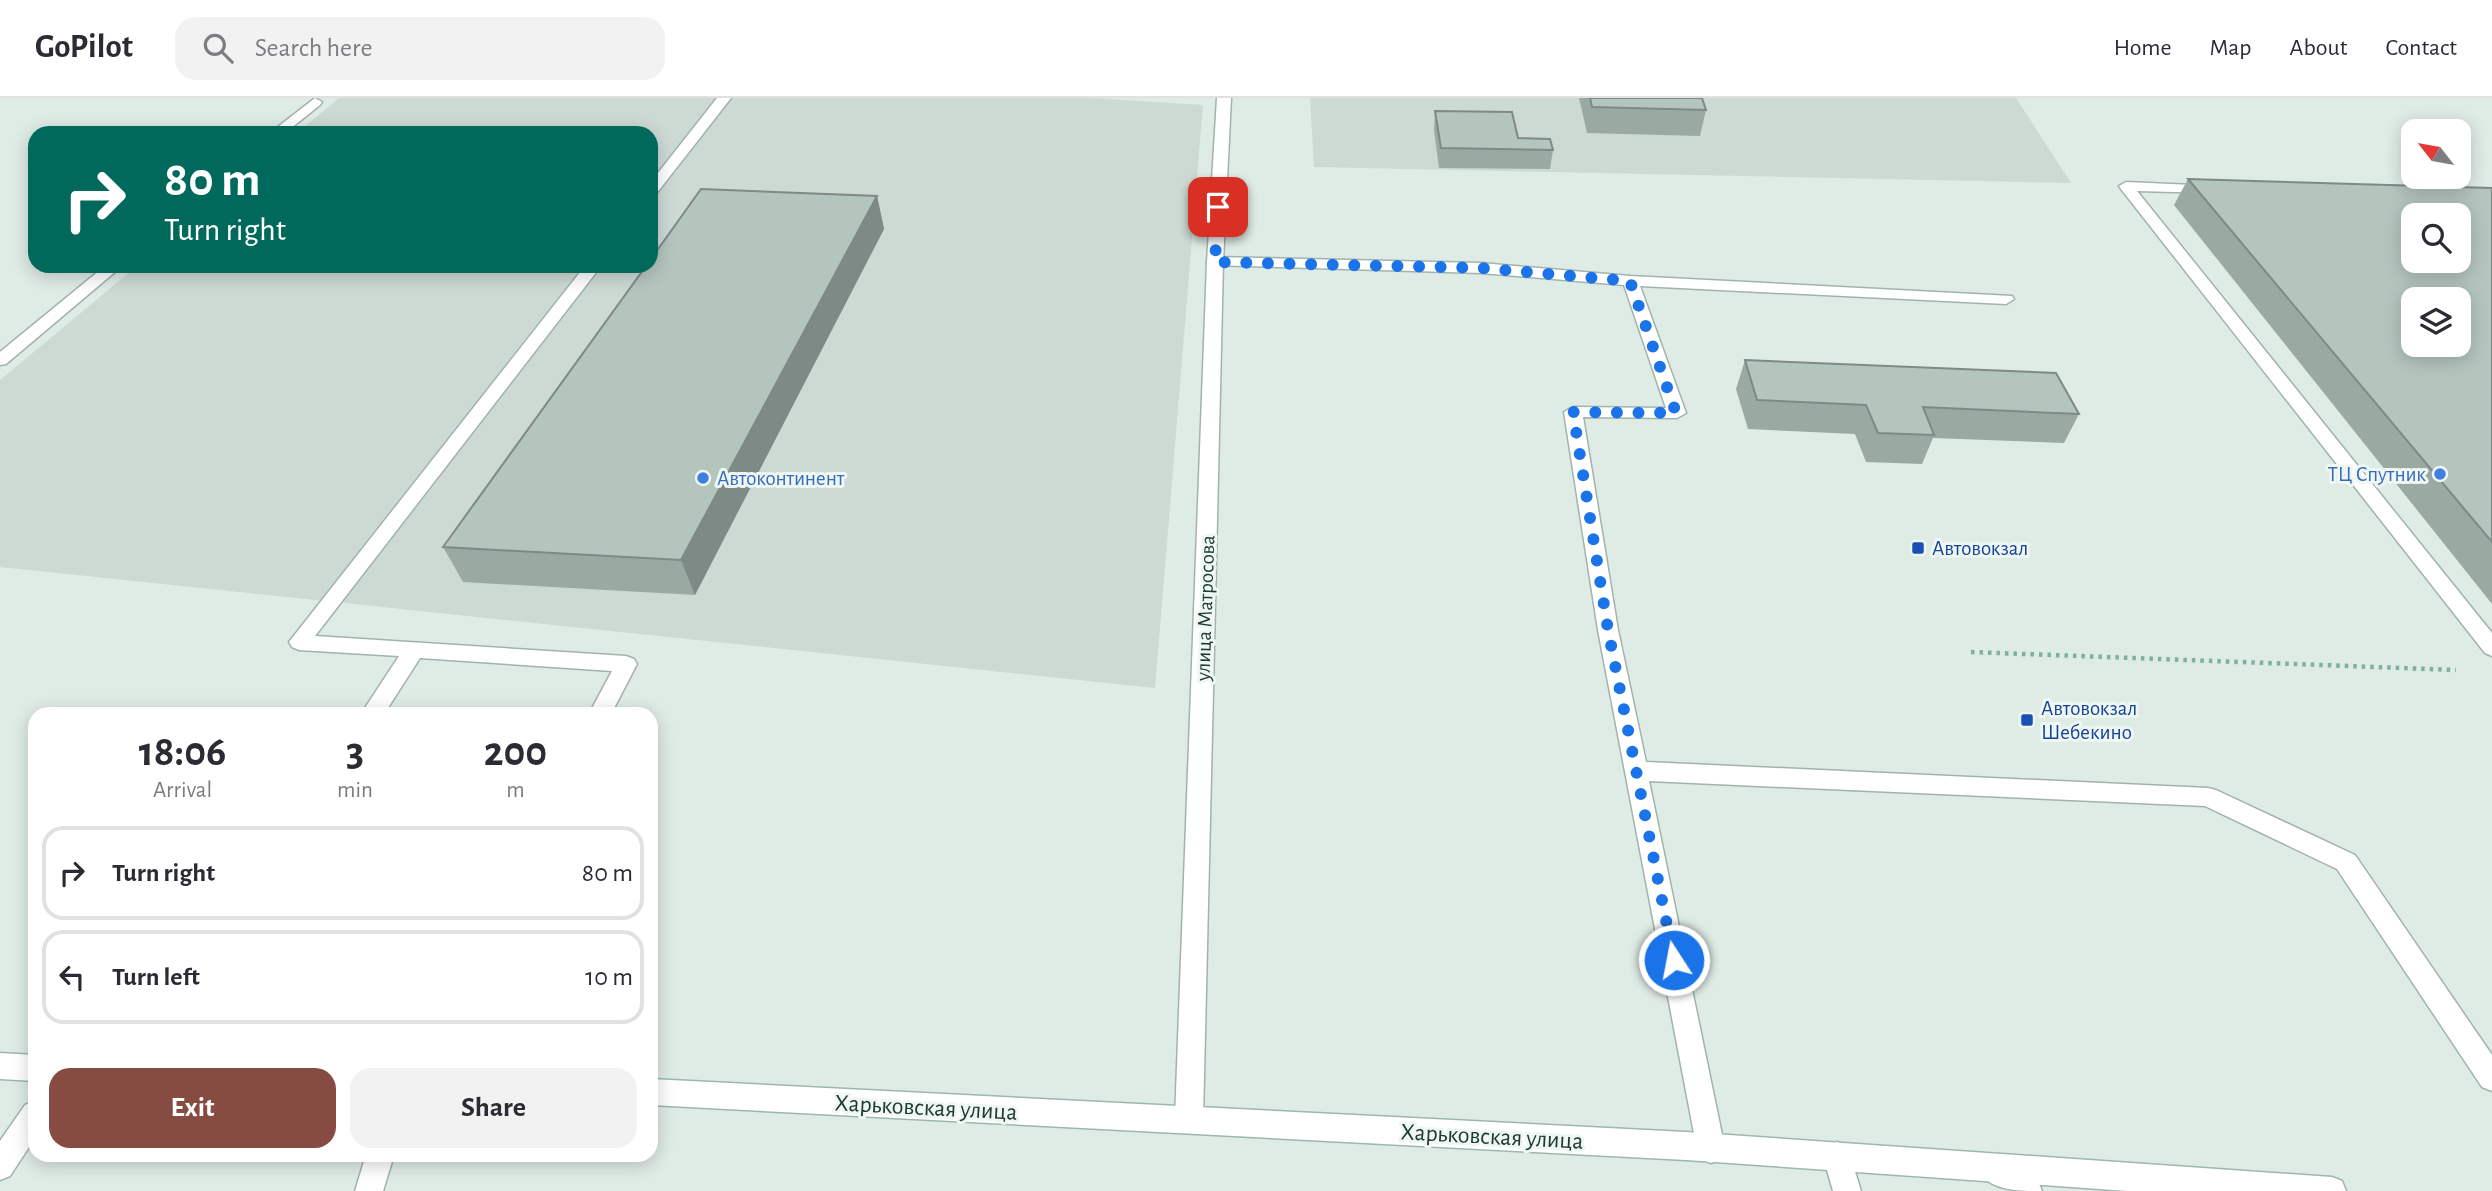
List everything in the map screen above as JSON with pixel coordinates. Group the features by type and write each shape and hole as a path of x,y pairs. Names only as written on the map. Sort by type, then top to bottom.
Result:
{"street":[{"path":"658,182 724,98"},
{"name":"улица Матросова","path":"1189,1119 1215,262 1224,98"},
{"path":"286,126 315,102"},
{"path":"2221,189 2126,186 2492,648"},
{"path":"1215,262 1481,268 1630,281 2006,299"},
{"path":"0,360 106,273"},
{"path":"588,273 299,642 626,664 604,707"},
{"path":"1630,281 1676,413 1573,412 1608,630 1712,1149"},
{"path":"377,707 414,650"},
{"path":"1636,771 2208,797 2346,862 2492,1078"},
{"path":"0,1066 28,1068"},
{"name":"Харьковская улица","path":"658,1092 1837,1156 2332,1191"},
{"path":"0,1166 28,1124"},
{"path":"1837,1156 1847,1191"},
{"path":"369,1191 378,1162"},
{"path":"1989,1167 2028,1191"}],"path":[{"path":"1971,652 2465,670"}],"shaded area":[{"path":"339,98 1091,98 1203,105 1155,688 0,567 0,380 129,273 658,273 658,126 305,126"},
{"path":"1310,98 2016,98 2071,183 1314,167"}],"building":[{"path":"1590,98 1702,98 1706,110 1592,107"},
{"path":"1435,111 1512,112 1518,138 1550,139 1553,150 1441,148"},
{"name":"ТЦ Спутник","path":"2188,179 2401,185 2401,189 2492,188 2492,542"},
{"path":"701,189 877,196 681,560 443,547 641,273 658,273 658,249"},
{"path":"1745,360 2056,373 2079,414 1923,407 1934,435 1878,433 1866,405 1757,400"}],"place":[{"name":"ТЦ Спутник","path":"2440,474"},
{"name":"Автоконтинент","path":"703,478"},
{"name":"Автовокзал","path":"1918,548"},
{"name":"Автовокзал Шебекино","path":"2027,720"}],"route":[{"path":"1218,207 1215,262 1481,268 1630,281 1676,413 1573,412 1608,630 1674,960"}]}
